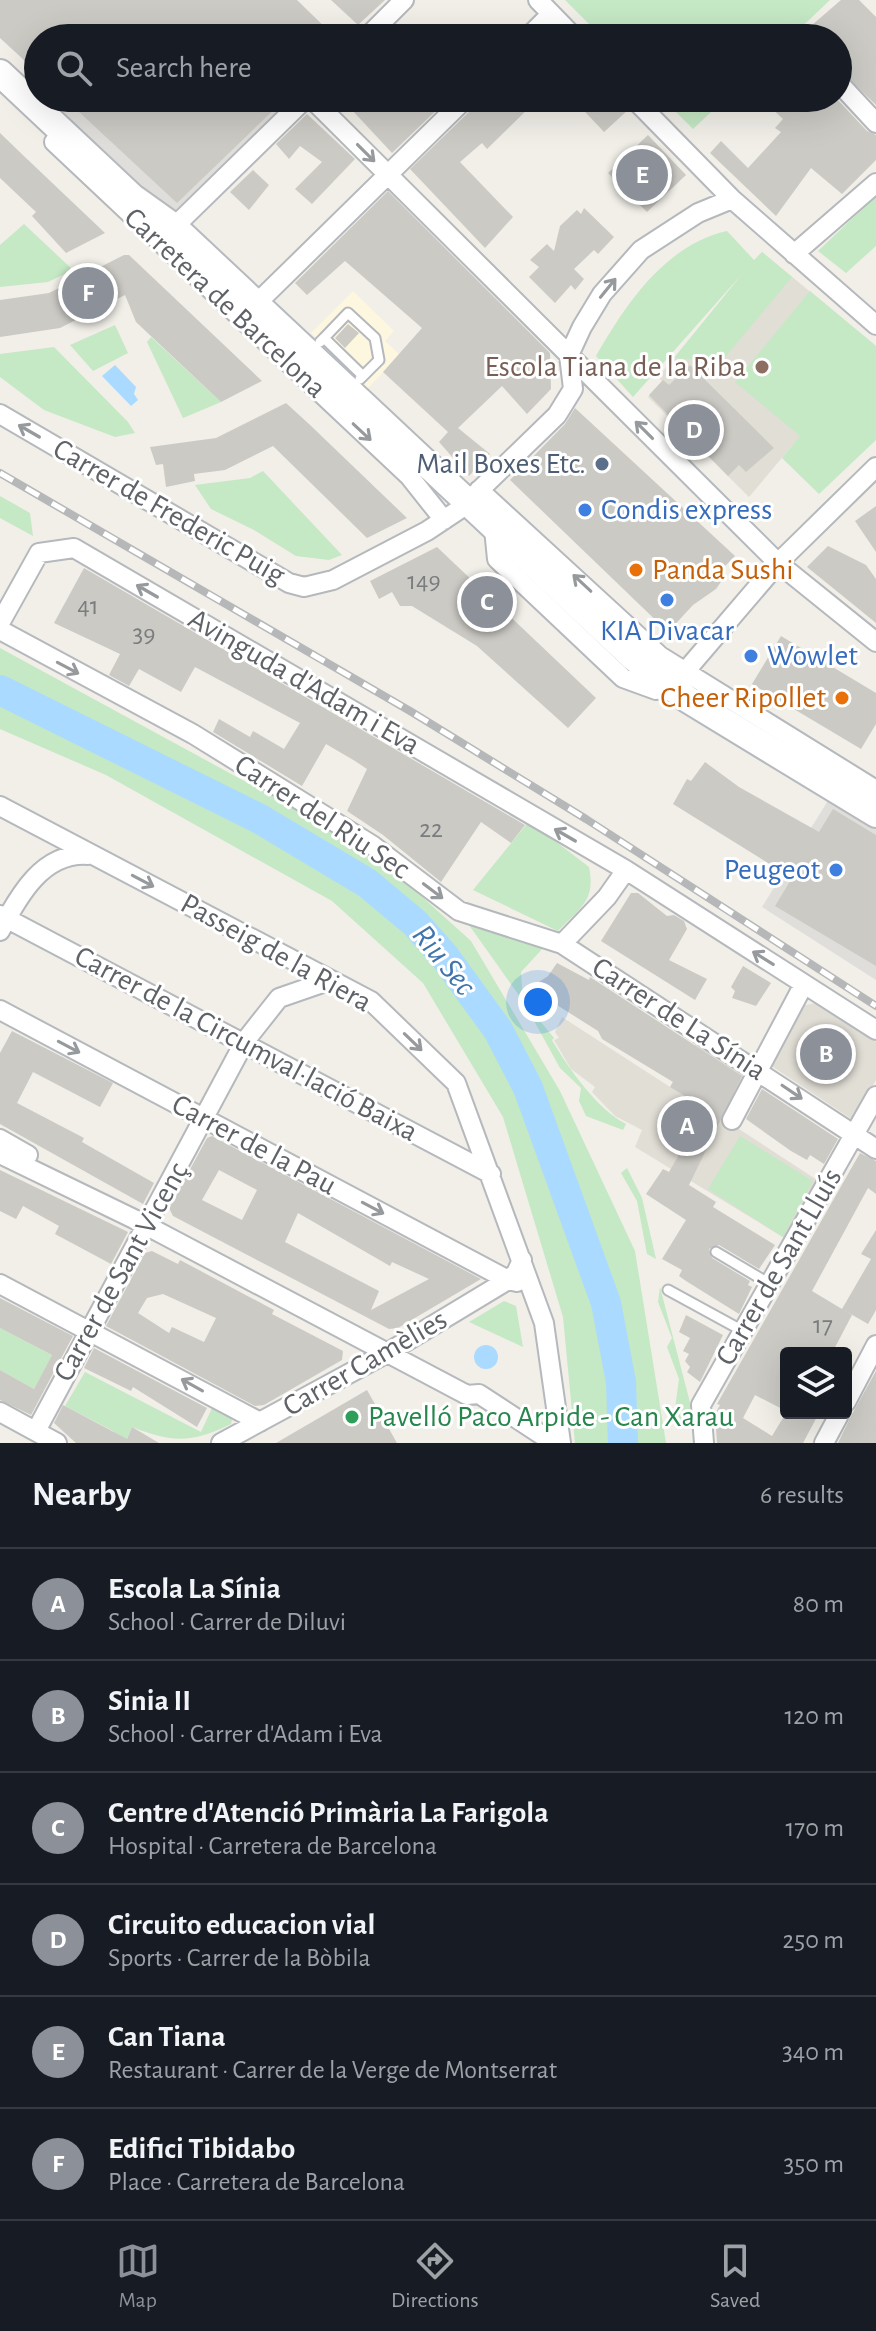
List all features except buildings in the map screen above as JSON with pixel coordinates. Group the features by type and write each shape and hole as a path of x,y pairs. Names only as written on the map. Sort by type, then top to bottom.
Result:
{"main road":[{"path":"0,57 24,78"},
{"name":"Carretera de Barcelona","path":"0,73 24,96"},
{"name":"Carretera de Barcelona","path":"42,112 132,197 174,227 256,304 356,383 473,496 494,529 633,657 678,679 876,814"},
{"name":"Carretera de Barcelona","path":"60,112 150,196 174,227"}],"street":[{"path":"380,24 404,0"},
{"path":"538,0 561,24"},
{"path":"541,24 551,14"},
{"name":"Carretera de Barcelona","path":"0,90 409,476 444,520"},
{"path":"852,97 876,123"},
{"path":"174,227 293,112"},
{"path":"323,112 778,563 876,642"},
{"path":"256,304 452,112"},
{"path":"647,112 732,199 876,325"},
{"path":"794,254 876,183"},
{"path":"569,355 602,294 641,250 698,213 732,199"},
{"name":"Carrer de Frederic Puig","path":"0,414 289,583 304,587 333,580 444,520 473,496 557,415 573,389 569,355"},
{"path":"678,679 778,563 876,467"},
{"name":"Carretera de Barcelona","path":"473,496 660,656 678,679 876,790"},
{"name":"Avinguda d'Adam i Eva","path":"0,623 39,553 74,548 629,872"},
{"name":"Carrer del Riu Sec","path":"0,630 193,734 372,845 459,911 562,944"},
{"name":"Passeig de la Riera","path":"0,806 371,1001 456,1083 544,1323 562,1441"},
{"path":"2,921 35,874 70,854 94,855"},
{"path":"562,944 629,872 876,1030"},
{"name":"Carrer de la Circumval·lació Baixa","path":"2,921 245,1041 491,1174"},
{"name":"Carrer de La Sínia","path":"562,944 760,1070 876,1149"},
{"name":"Carrer de Sant Vicenç","path":"36,1431 245,1041 279,998 331,980"},
{"path":"732,1120 804,984"},
{"name":"Carrer de la Pau","path":"0,1010 508,1280"},
{"name":"Carrer de Sant Lluís","path":"704,1443 701,1405 876,1096"},
{"path":"0,1139 44,1164 68,1187"},
{"path":"0,1147 68,1187"},
{"path":"0,1154 147,1226 467,1395 479,1394"},
{"name":"Carrer Camèlies","path":"221,1443 387,1353 508,1280 516,1273 522,1260"},
{"path":"508,1280 531,1286"},
{"path":"0,1284 260,1422"},
{"path":"387,1353 412,1356 562,1441"},
{"path":"387,1353 403,1367 542,1443"},
{"path":"852,1392 874,1353"},
{"path":"0,1412 57,1443"},
{"path":"824,1443 837,1419"}],"lane":[{"path":"315,349 348,313 375,338 379,360 356,383"},
{"path":"716,1252 770,1284"},
{"path":"668,1290 743,1331"}],"shaded area":[{"path":"63,112 296,112 177,222"},
{"name":"Escola Tiana de la Riba","path":"762,252 876,346 749,497 648,397 662,381 658,377"},
{"path":"353,291 394,331 385,341 400,355 367,389 311,333"},
{"name":"Peugeot","path":"847,770 876,788 876,980 762,907"},
{"path":"815,1003 876,1042 876,1080 853,1120 770,1065 802,1006"},
{"path":"562,1017 670,1087 699,1038 763,1081 739,1129 817,1180 786,1239 635,1147 642,1130 615,1116 592,1092 595,1087 571,1069 554,1040 559,1038 555,1032"}],"green space":[{"path":"565,0 830,0 805,24 589,24"},
{"path":"676,112 711,112 693,129"},
{"path":"876,196 876,246 846,273 818,251"},
{"path":"24,224 73,270 48,282 0,287 0,245"},
{"path":"727,231 754,260 762,252 792,277 721,362 674,358 742,274 633,397 596,356 634,297 666,263 705,238"},
{"path":"810,291 876,346 876,440 819,494 782,458 800,436 735,382"},
{"path":"115,325 128,353 93,371 70,345"},
{"path":"151,337 221,402 183,418 147,342"},
{"path":"54,347 128,422 135,433 115,437 44,410 0,377 0,354"},
{"path":"263,471 342,555 329,560 296,556 254,530 211,509 195,485 250,478"},
{"path":"0,496 30,513 33,536 0,518"},
{"path":"0,648 369,849 471,941 560,1091 635,1251 666,1443 575,1443 563,1317 503,1117 423,983 332,901 106,775 0,729"},
{"path":"529,821 589,867 591,879 588,896 558,931 473,890"},
{"path":"469,925 544,947 521,972 523,1001"},
{"path":"526,999 554,1038 552,1040 584,1087 615,1118 626,1124 623,1130 586,1116 579,1101 581,1088 560,1068 523,1001"},
{"path":"740,1136 813,1181 783,1237 708,1189"},
{"path":"627,1168 642,1198 656,1259 647,1254 637,1201 621,1173"},
{"path":"660,1287 694,1418 690,1428 677,1425 674,1416 679,1379 667,1347 672,1338 658,1302"},
{"path":"504,1301 516,1306 523,1347 469,1322"},
{"path":"0,1328 52,1355 34,1389 0,1370"},
{"path":"85,1372 201,1432 212,1408 233,1415 231,1424 205,1435 182,1439 159,1436 132,1427 125,1443 113,1431 65,1406"}],"water":[{"path":"115,365 136,387 134,394 138,400 131,406 102,376"},
{"path":"486,1345 495,1348 498,1357 495,1366 486,1369 477,1366 474,1357 477,1348"}],"waterway":[{"name":"Riu Sec","path":"0,690 258,818 367,883 415,923 445,957 498,1030 528,1088 606,1303 621,1382 623,1443"}],"railway":[{"path":"0,473 410,711 586,819 876,1006"}],"place":[{"name":"Can Tiana","path":"642,175"},
{"name":"Edifici Tibidabo","path":"88,293"},
{"name":"Escola Tiana de la Riba","path":"762,367"},
{"name":"Circuito educacion vial","path":"694,430"},
{"name":"Mail Boxes Etc.","path":"602,464"},
{"name":"Condis express","path":"585,510"},
{"name":"Panda Sushi","path":"636,570"},
{"name":"KIA Divacar","path":"667,600"},
{"name":"Centre d'Atenció Primària La Farigola","path":"487,602"},
{"name":"Wowlet","path":"751,656"},
{"name":"Cheer Ripollet","path":"842,698"},
{"name":"Peugeot","path":"836,870"},
{"name":"Sinia II","path":"826,1054"},
{"name":"Escola La Sínia","path":"687,1126"},
{"name":"Pavelló Paco Arpide - Can Xarau","path":"352,1417"}]}
